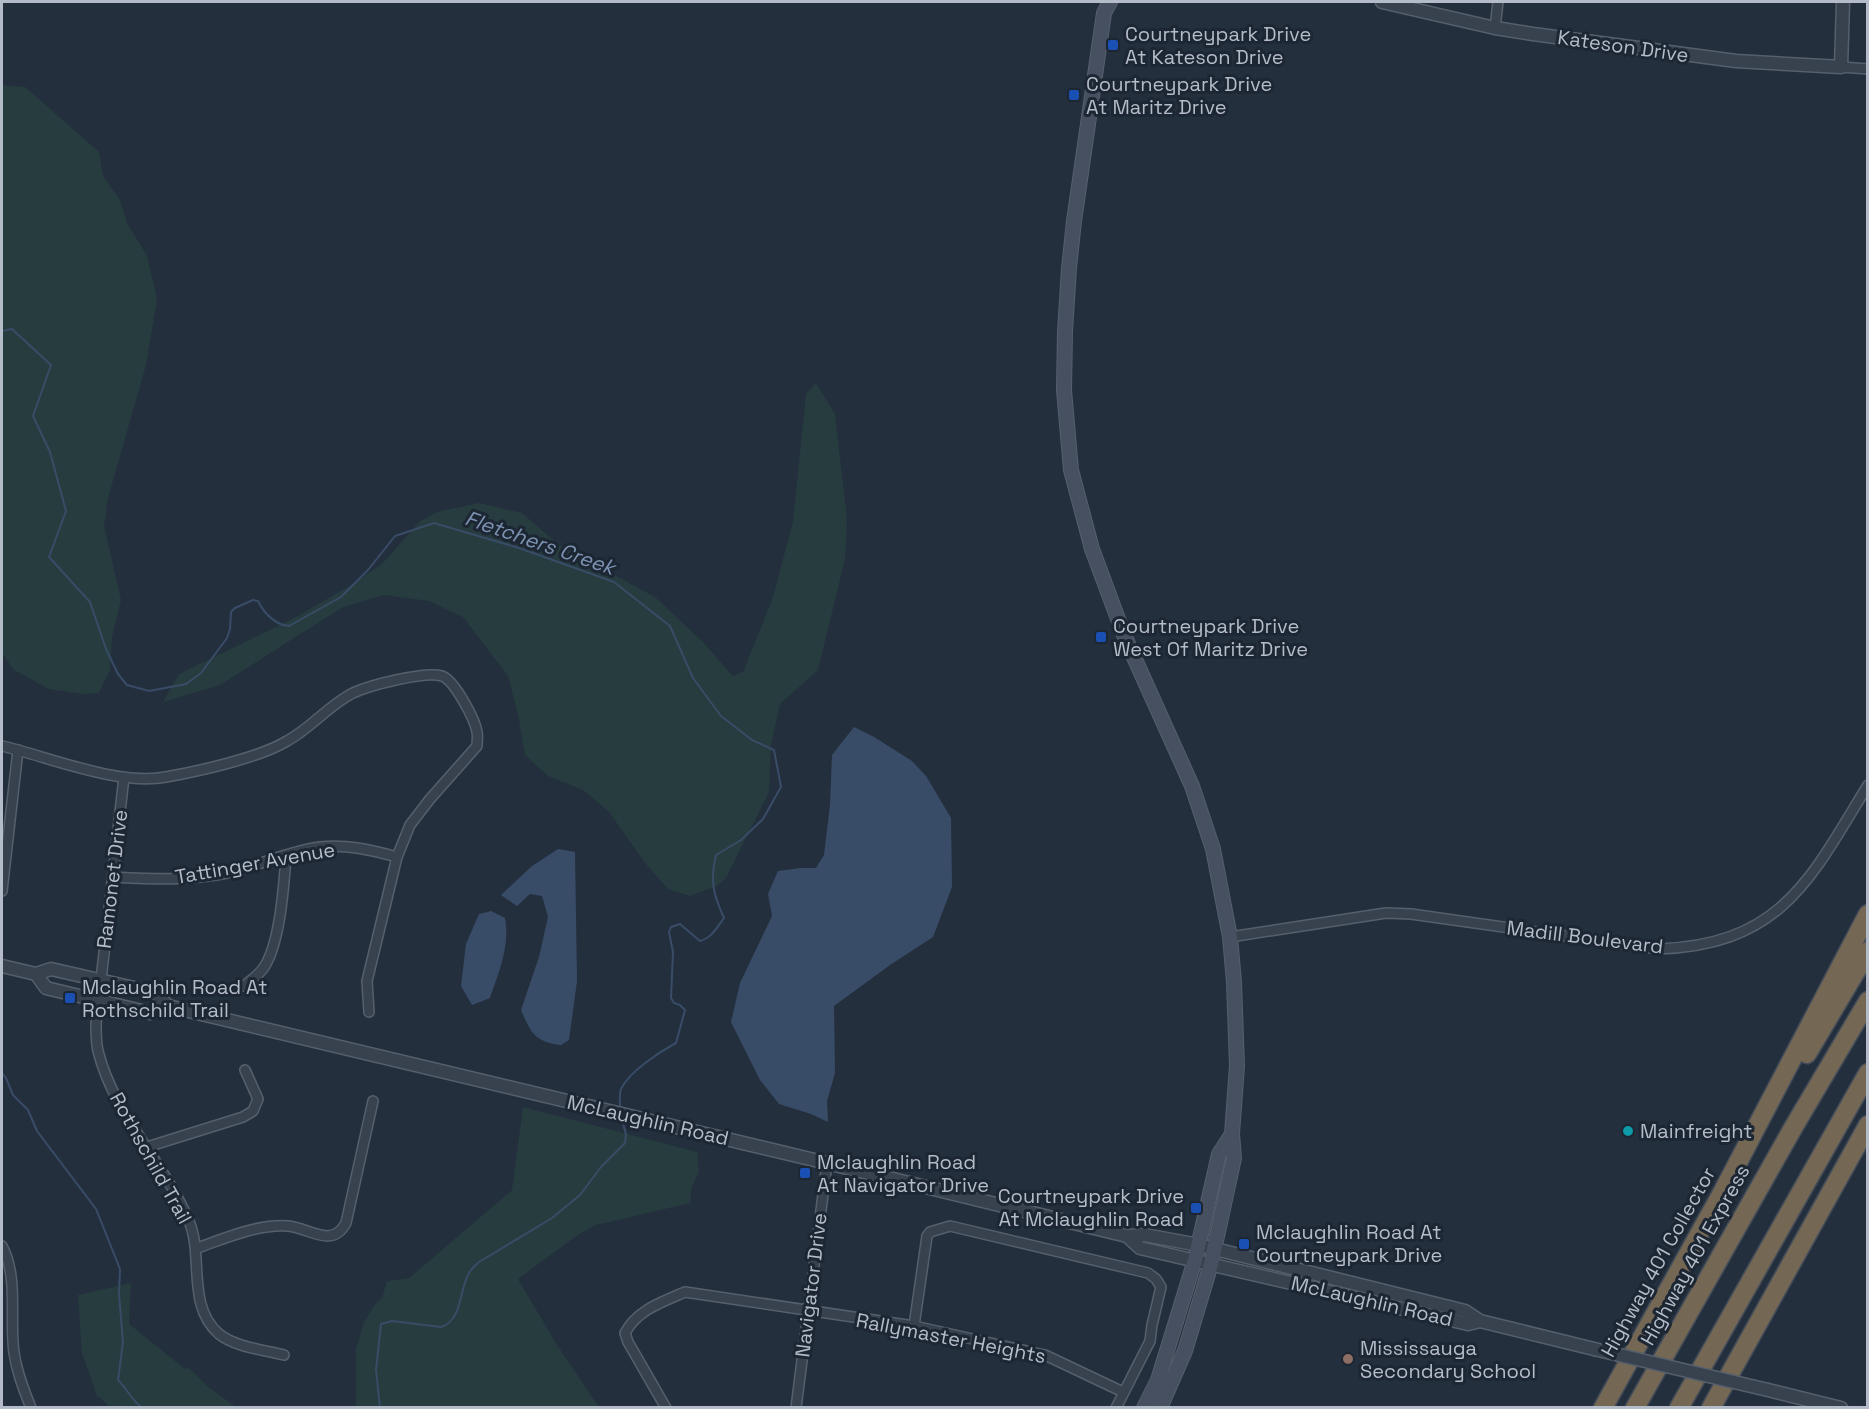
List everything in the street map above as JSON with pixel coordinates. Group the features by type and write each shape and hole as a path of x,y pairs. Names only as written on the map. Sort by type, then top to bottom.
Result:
{"highway":[{"name":"Highway 401 Collector","path":"1603,1407 1723,1191 1868,914"},
{"path":"1723,1191 1868,951"},
{"name":"Highway 401 Express","path":"1635,1407 1787,1138 1868,1001"},
{"path":"1678,1407 1868,1073"},
{"path":"1711,1407 1868,1125"}],"main road":[{"path":"1105,6 1069,268 1064,390 1071,470 1092,549 1124,635 1192,786 1213,849 1230,937 1234,982 1237,1066 1232,1134 1234,1158 1211,1264 1185,1351 1160,1407"},
{"path":"1144,1407 1158,1380 1195,1260 1219,1154 1232,1134"}],"street":[{"name":"Kateson Drive","path":"1382,2 1495,28 1736,61 1868,69"},
{"path":"1495,28 1498,2"},
{"path":"1841,67 1843,2"},
{"path":"2,746 101,773 124,777 163,778 246,758 287,742 353,693 397,680 433,675 444,677 457,688 477,732 477,746 410,825 397,857 367,981 369,1012"},
{"path":"2,891 18,750"},
{"name":"Ramonet Drive","path":"100,981 124,777"},
{"name":"Madill Boulevard","path":"1230,937 1386,913 1411,914 1658,949 1686,948 1705,944 1743,931 1760,922 1792,898 1817,868 1868,784"},
{"name":"Tattinger Avenue","path":"112,877 179,880 228,872 320,847 341,846 371,850 397,857"},
{"path":"244,986 263,969 273,947 283,895 286,855"},
{"name":"McLaughlin Road","path":"2,966 36,974 51,969 156,993 168,1006 827,1162 1127,1236 1145,1235 1214,1248 1465,1311 1480,1321 1841,1407"},
{"name":"McLaughlin Road","path":"36,974 46,988 150,1013 168,1006"},
{"name":"Rothschild Trail","path":"100,981 96,1024 98,1050 109,1082 129,1121 175,1192 190,1223 196,1248 198,1296 207,1317 219,1334 239,1344 284,1356"},
{"path":"147,1147 243,1117 253,1111 258,1099 245,1070"},
{"path":"196,1248 267,1227 289,1226 326,1237 342,1231 374,1101"},
{"name":"Navigator Drive","path":"796,1407 827,1162"},
{"path":"914,1326 927,1236 930,1232 950,1226 1148,1273 1161,1287 1150,1341 1116,1407"},
{"name":"McLaughlin Road","path":"1127,1236 1140,1248 1468,1324 1480,1321"},
{"path":"2,1248 11,1283 14,1352 20,1381 31,1407"},
{"name":"Rallymaster Heights","path":"666,1407 624,1333 631,1322 652,1306 685,1292 807,1312 914,1326 1045,1354 1123,1392"}],"green space":[{"path":"2,85 25,87 99,152 103,176 120,200 127,223 147,256 157,299 146,365 108,498 104,526 121,600 112,637 110,670 99,693 83,694 49,689 14,670 2,653"},
{"path":"816,383 835,414 847,519 845,559 818,670 780,704 771,745 769,792 726,878 717,886 690,896 668,889 646,864 609,812 583,790 548,776 525,755 508,676 463,617 429,601 384,595 343,607 220,685 163,702 179,674 298,616 351,585 383,563 420,521 437,512 479,503 522,513 559,545 655,597 703,642 733,676 743,672 772,600 793,522 806,394"},
{"path":"523,1107 697,1152 699,1172 692,1186 690,1203 596,1225 579,1234 518,1279 557,1345 599,1407 356,1407 356,1350 363,1324 375,1304 382,1298 387,1281 409,1278 512,1190"},
{"path":"131,1283 129,1324 185,1369 189,1368 207,1386 236,1407 109,1407 97,1396 82,1353 78,1295"}],"water":[{"path":"854,727 912,761 926,776 951,818 952,887 933,937 834,1006 835,1073 827,1101 828,1122 779,1104 760,1080 731,1022 740,983 772,916 768,894 778,871 816,868 824,855 830,805 832,755"},
{"path":"558,849 575,852 577,981 569,1040 561,1045 545,1042 535,1035 521,1010 539,957 548,917 542,896 530,894 517,906 501,895 532,866"},
{"path":"491,911 505,918 505,949 490,998 472,1005 461,986 466,944 479,914"}],"waterway":[{"name":"Fletchers Creek","path":"2,331 12,329 51,365 33,416 50,452 66,511 49,557 90,602 106,649 118,674 127,685 149,691 186,684 201,673 227,638 231,612 235,608 253,600 258,601 270,618 289,626 341,597 368,570 395,536 434,523 519,548 614,582 670,626 693,678 721,716 752,740 774,750 781,787 763,819 741,840 716,855 713,872 714,887 724,918 711,935 704,940 700,941 680,924 671,927 669,932 673,952 671,998 674,1003 685,1010 676,1043 637,1069 621,1089 620,1108"},
{"path":"2,1073 13,1095 28,1110 37,1131 96,1209 120,1269 119,1294 123,1342 118,1380 143,1408"},
{"name":"Fletchers Creek","path":"380,1408 376,1370 381,1324 392,1321 441,1327 448,1323 457,1311 466,1280 474,1267 552,1218 580,1195 601,1167 625,1143 626,1135 622,1119"}],"place":[{"name":"Courtneypark Drive At Kateson Drive","path":"1113,45"},
{"name":"Courtneypark Drive At Maritz Drive","path":"1074,95"},
{"name":"Courtneypark Drive West Of Maritz Drive","path":"1101,637"},
{"name":"Mclaughlin Road At Rothschild Trail","path":"70,998"},
{"name":"Mainfreight","path":"1628,1131"},
{"name":"Mclaughlin Road At Navigator Drive","path":"805,1173"},
{"name":"Courtneypark Drive At Mclaughlin Road","path":"1196,1208"},
{"name":"Mclaughlin Road At Courtneypark Drive","path":"1244,1244"},
{"name":"Mississauga Secondary School","path":"1348,1359"}]}
